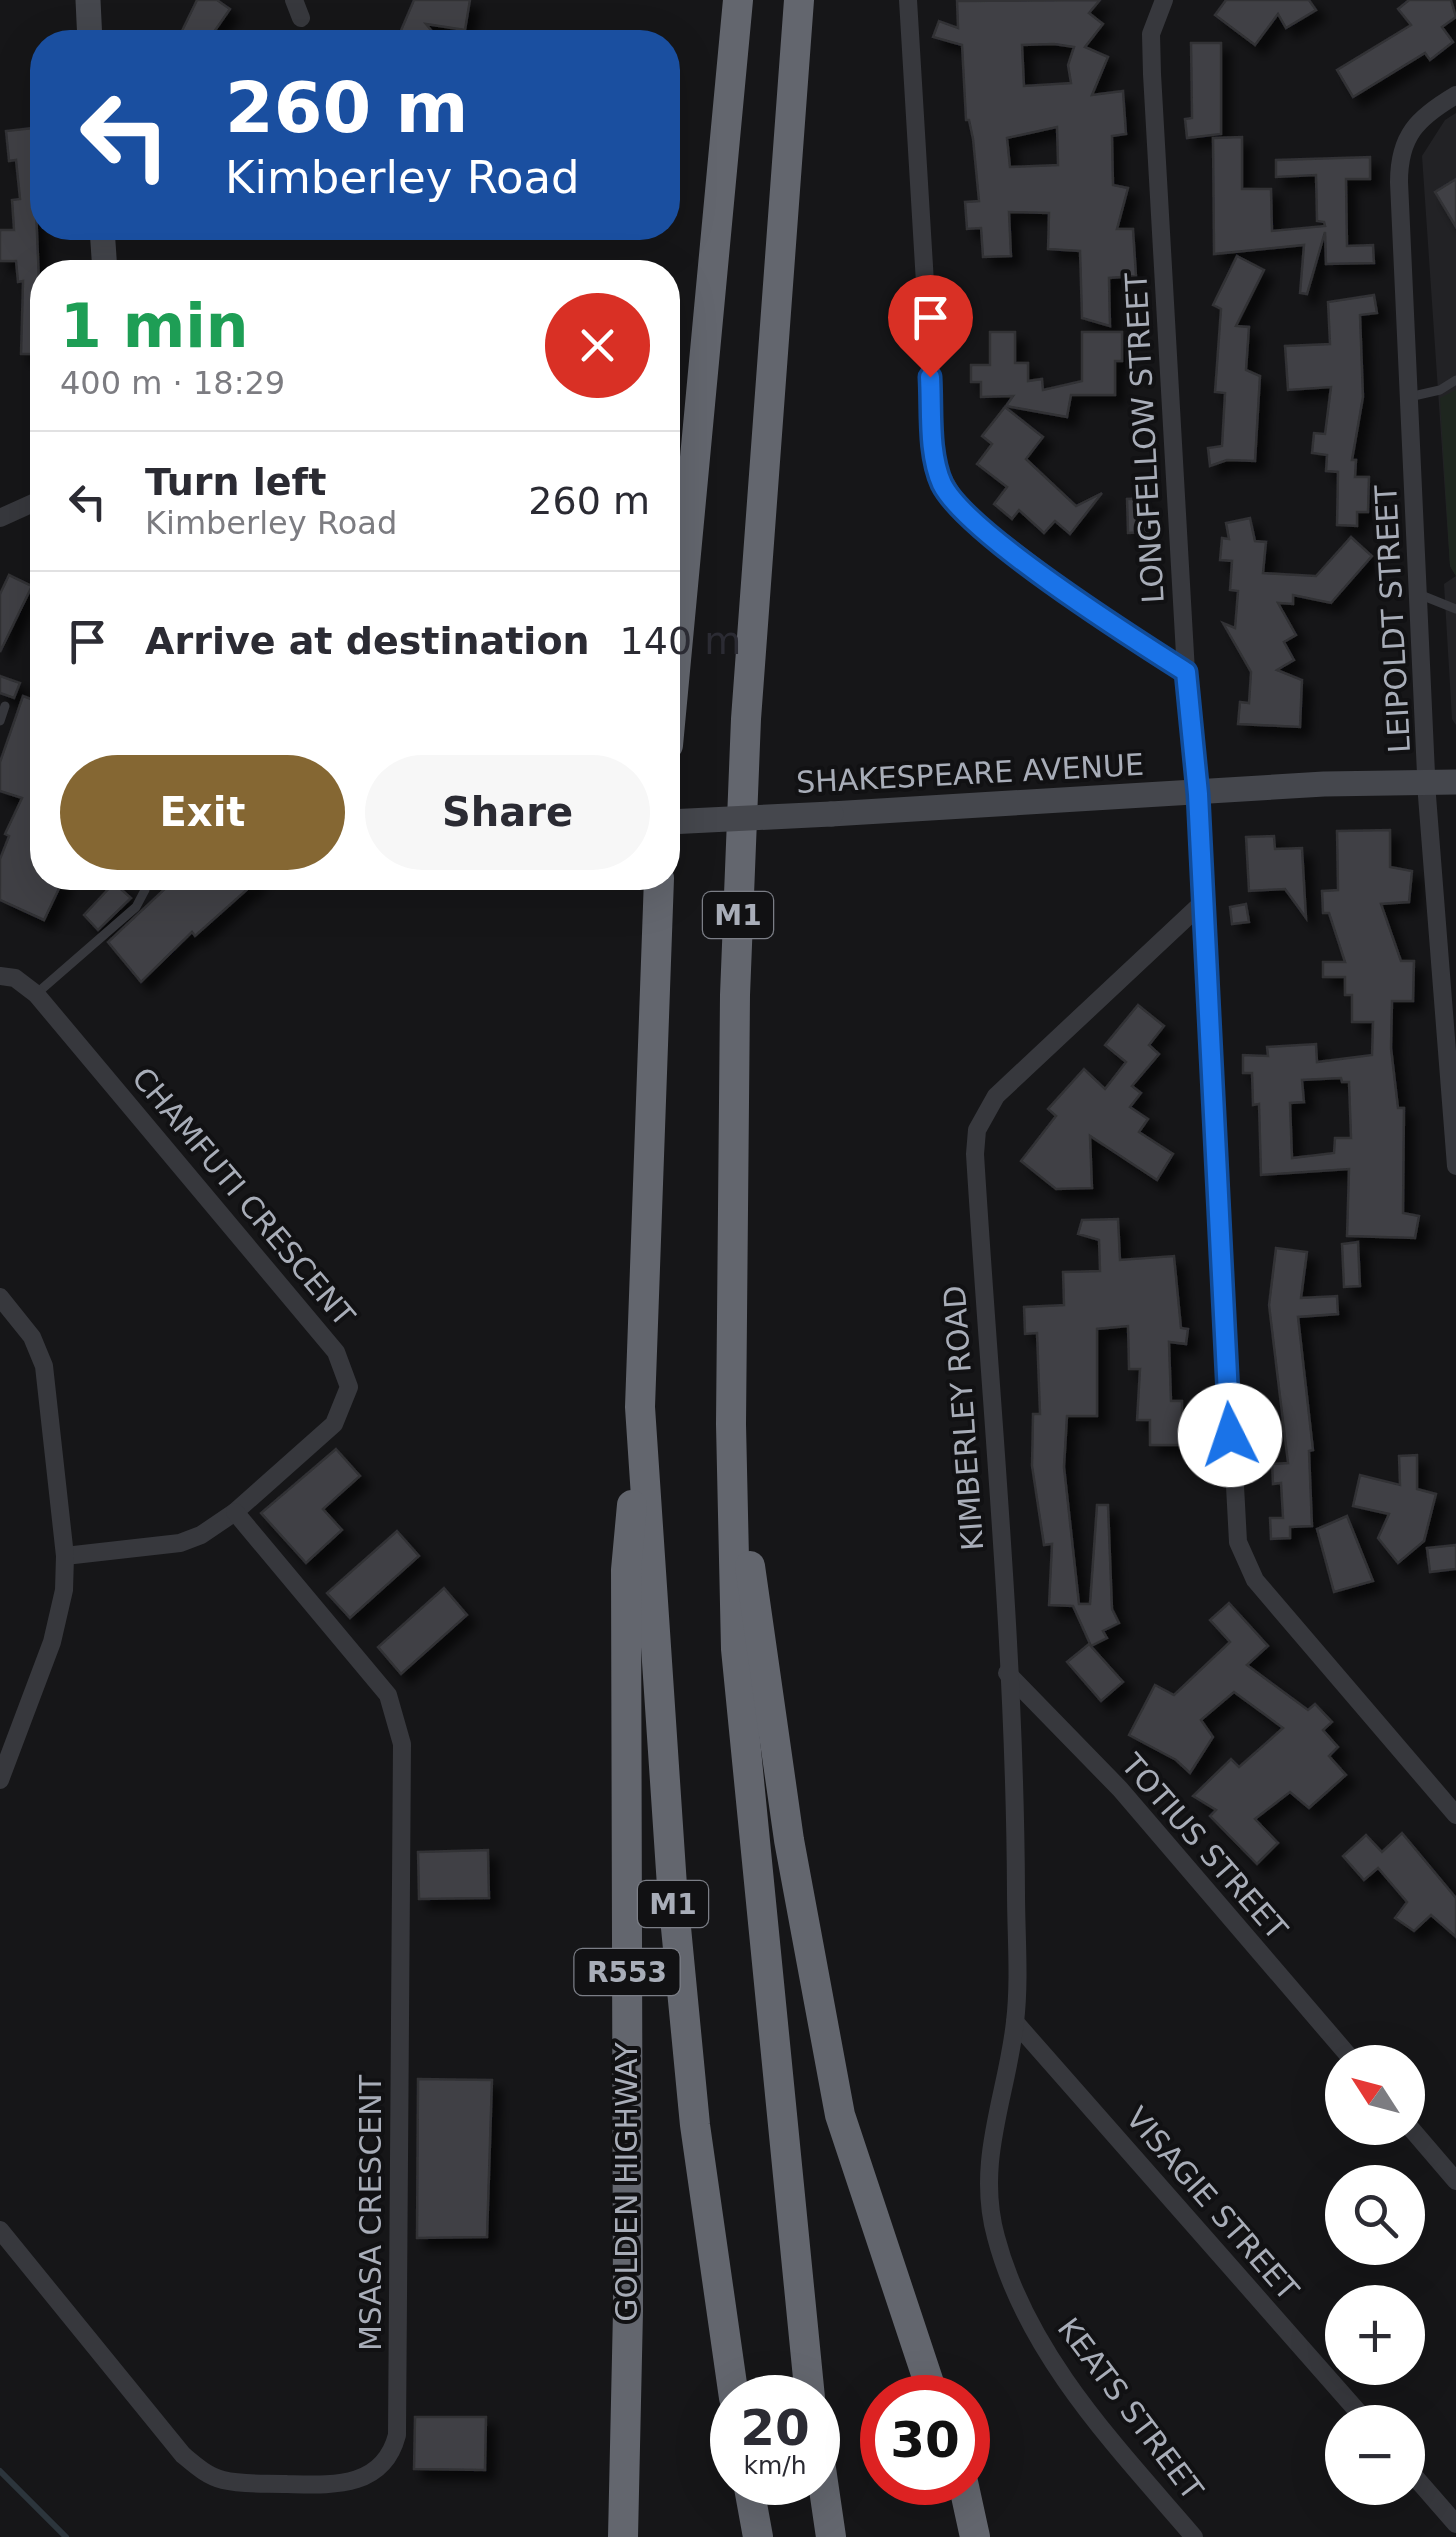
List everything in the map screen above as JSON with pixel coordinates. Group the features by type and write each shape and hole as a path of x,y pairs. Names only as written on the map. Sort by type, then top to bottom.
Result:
{"highway":[{"path":"680,617 738,0"},
{"name":"M1","path":"798,0 745,738 735,995 731,1424 736,1649 808,2375"},
{"name":"M1","path":"659,890 640,1407 674,1904 694,2125 731,2375"},
{"name":"GOLDEN HIGHWAY","path":"623,2537 628,2311 626,1570 640,1407"},
{"path":"731,1424 788,1840 840,2114 926,2375"},
{"path":"752,2505 758,2537"},
{"path":"826,2505 831,2537"},
{"path":"968,2505 975,2537"}],"street":[{"path":"88,0 89,30"},
{"path":"908,0 934,448 942,482 961,510 984,528 1101,617 1186,672"},
{"name":"LONGFELLOW STREET","path":"1164,0 1151,34 1152,74 1186,672 1198,794 1238,1542 1264,1592 1456,1815"},
{"name":"LEIPOLDT STREET","path":"1456,95 1427,112 1401,147 1428,779 1456,1166"},
{"path":"0,518 30,504"},
{"name":"SHAKESPEARE AVENUE","path":"680,821 1428,779 1456,782"},
{"name":"KIMBERLEY ROAD","path":"1015,2022 1016,1889 1007,1673 975,1154 977,1130 990,1105 1014,1078 1201,904"},
{"name":"CHAMFUTI CRESCENT","path":"3,973 36,994 311,1320 346,1371 348,1396 334,1424 235,1512 180,1543 65,1556"},
{"path":"0,1297 32,1337 44,1366 65,1556 60,1618 0,1780"},
{"name":"MSASA CRESCENT","path":"0,2230 183,2455 209,2474 240,2482 333,2485 368,2476 388,2459 396,2435 402,1744 388,1695 235,1512"},
{"name":"TOTIUS STREET","path":"1007,1673 1120,1790 1339,2045"},
{"name":"VISAGIE STREET","path":"1015,2022 1352,2405"},
{"name":"KEATS STREET","path":"1015,2022 992,2130 987,2176 989,2208 1006,2269 1038,2338 1065,2378 1194,2537"},
{"path":"1425,2145 1456,2181"},
{"path":"1425,2488 1456,2524"}],"lane":[{"path":"1409,396 1440,390 1456,380"},
{"path":"1420,595 1456,609"},
{"path":"0,721 4,706"},
{"path":"36,994 136,907 144,890"}],"shaded area":[{"path":"1456,113 1456,576 1450,566 1422,156 1445,120"},
{"path":"1456,390 1456,576 1450,566 1440,398"},
{"path":"1456,576 1456,725 1452,719 1444,584"}],"building":[{"path":"197,0 217,0 230,9 215,30 182,30"},
{"path":"414,0 470,0 465,30 426,24 431,30 401,30"},
{"path":"1100,0 1089,13 1103,24 1085,47 1108,57 1092,95 1123,91 1126,134 1112,136 1113,185 1128,188 1117,229 1133,229 1136,276 1109,278 1110,326 1082,318 1080,251 1048,249 1049,213 1009,212 1011,256 983,257 981,228 967,229 965,202 979,201 973,139 966,120 962,45 933,37 939,21 958,28 957,1","holes":["1022,45 1074,47 1068,65 1071,83 1024,86","1057,127 1058,165 1010,167 1007,138"]},
{"path":"1226,0 1309,0 1316,10 1286,28 1278,14 1255,45 1215,15"},
{"path":"1409,0 1451,0 1456,17 1442,27 1453,42 1430,60 1425,53 1353,97 1337,70 1411,25 1398,9"},
{"path":"1191,43 1221,43 1221,134 1187,138 1185,119 1192,118"},
{"path":"30,128 30,240 37,240 38,260 30,260 30,354 21,354 23,281 18,282 16,261 0,261 0,230 14,230 12,200 20,199 16,160 9,161 6,131"},
{"path":"1242,137 1242,189 1271,189 1272,231 1325,226 1317,221 1316,175 1276,177 1276,160 1370,157 1370,179 1346,179 1347,246 1373,245 1374,263 1326,264 1325,232 1307,294 1300,293 1304,245 1214,254 1213,138"},
{"path":"1456,179 1456,227 1435,192"},
{"path":"1237,256 1264,270 1236,326 1249,327 1246,370 1260,376 1255,461 1227,460 1210,466 1208,448 1222,446 1225,393 1215,392 1221,309 1213,305"},
{"path":"1374,295 1377,313 1360,315 1363,397 1352,460 1356,460 1355,477 1369,477 1368,512 1357,512 1357,526 1337,525 1338,472 1326,471 1327,455 1312,453 1314,433 1325,434 1331,387 1288,390 1285,346 1330,344 1328,302"},
{"path":"990,332 1015,332 1015,363 1028,363 1028,381 1042,379 1043,390 1082,381 1082,332 1122,332 1122,361 1115,361 1115,395 1071,395 1067,417 1006,406 1013,396 981,397 981,382 971,382 971,365 990,365"},
{"path":"1005,407 1043,437 1026,459 1076,506 1102,493 1070,534 1055,521 1044,533 1019,510 1012,519 994,504 1007,487 977,464 992,444 982,436"},
{"path":"1147,498 1148,532 1128,533 1127,499"},
{"path":"1250,518 1255,541 1266,542 1263,573 1316,576 1351,537 1372,556 1331,603 1293,595 1293,604 1278,603 1296,635 1284,642 1294,660 1277,670 1302,680 1300,727 1238,724 1240,702 1249,703 1251,672 1223,623 1235,628 1238,591 1230,590 1232,561 1220,560 1222,538 1229,539 1226,523"},
{"path":"9,575 30,585 0,652 0,594"},
{"path":"0,676 20,683 14,698 0,693"},
{"path":"23,696 30,699 30,890 58,890 44,920 0,900 0,859 9,836 5,834 22,798 0,791 0,762"},
{"path":"1390,830 1390,867 1412,871 1409,902 1381,904 1401,961 1414,961 1413,1001 1392,1001 1391,1048 1398,1108 1404,1108 1403,1213 1419,1216 1415,1238 1347,1236 1349,1169 1261,1175 1259,1104 1253,1105 1252,1073 1243,1073 1243,1055 1268,1056 1267,1047 1316,1044 1317,1062 1372,1055 1373,1022 1352,1022 1352,995 1345,995 1345,977 1323,977 1323,962 1345,962 1329,913 1323,913 1322,891 1338,890 1337,831","holes":["1341,1078 1342,1082 1349,1082 1351,1138 1335,1138 1334,1153 1292,1158 1290,1103 1304,1102 1302,1080"]},
{"path":"1274,836 1275,849 1302,848 1306,918 1285,889 1249,891 1246,837"},
{"path":"107,890 122,890 131,898 98,930 84,915"},
{"path":"164,890 247,890 195,936 192,932 141,982 108,942"},
{"path":"1246,904 1249,922 1232,924 1230,907"},
{"path":"1138,1005 1164,1026 1149,1045 1159,1054 1132,1086 1141,1093 1130,1107 1148,1119 1139,1132 1173,1154 1157,1180 1090,1136 1092,1188 1056,1189 1021,1161 1056,1116 1048,1109 1084,1069 1105,1089 1126,1062 1105,1045"},
{"path":"1118,1219 1120,1260 1174,1256 1181,1328 1188,1329 1186,1344 1169,1342 1171,1401 1182,1401 1182,1445 1150,1445 1150,1420 1137,1420 1140,1369 1129,1369 1128,1326 1097,1329 1097,1416 1067,1416 1064,1467 1079,1604 1090,1604 1097,1505 1108,1505 1112,1609 1119,1623 1103,1631 1107,1638 1091,1646 1073,1606 1049,1605 1052,1544 1044,1545 1032,1466 1033,1414 1040,1414 1037,1333 1025,1334 1024,1307 1064,1305 1063,1272 1100,1271 1099,1240 1078,1234 1082,1220"},
{"path":"1358,1242 1360,1286 1344,1287 1342,1244"},
{"path":"1276,1248 1307,1252 1301,1298 1337,1296 1338,1314 1298,1317 1313,1450 1309,1451 1312,1526 1290,1527 1290,1538 1271,1539 1270,1518 1283,1518 1281,1483 1273,1484 1272,1464 1288,1463 1269,1305"},
{"path":"336,1449 360,1476 323,1509 342,1530 306,1563 261,1513"},
{"path":"1417,1455 1417,1489 1436,1494 1424,1541 1398,1563 1378,1538 1389,1514 1353,1506 1360,1475 1400,1485 1399,1456"},
{"path":"1347,1516 1373,1581 1334,1592 1317,1529"},
{"path":"397,1531 419,1556 350,1618 327,1593"},
{"path":"1456,1545 1456,1569 1430,1572 1427,1548"},
{"path":"444,1588 467,1615 401,1674 378,1647"},
{"path":"1229,1603 1268,1646 1247,1665 1308,1710 1315,1704 1332,1722 1323,1730 1338,1747 1329,1756 1346,1775 1309,1808 1290,1792 1255,1819 1278,1843 1257,1864 1210,1816 1216,1810 1193,1796 1231,1759 1239,1767 1283,1728 1234,1692 1201,1720 1213,1737 1190,1773 1176,1760 1129,1735 1155,1685 1174,1695 1230,1642 1210,1620"},
{"path":"1089,1644 1123,1682 1101,1701 1067,1662"},
{"path":"1402,1833 1456,1898 1456,1937 1431,1915 1414,1931 1395,1918 1407,1902 1378,1868 1364,1880 1343,1856 1366,1835 1382,1852"},
{"path":"488,1850 489,1898 419,1899 418,1852"},
{"path":"418,2079 492,2080 487,2237 417,2238"},
{"path":"415,2417 486,2417 485,2470 414,2469"}],"waterway":[{"path":"0,2471 66,2537"}],"route":[{"path":"930,377 936,466 950,497 961,510 1101,617 1186,672 1198,794 1230,1435"}]}
